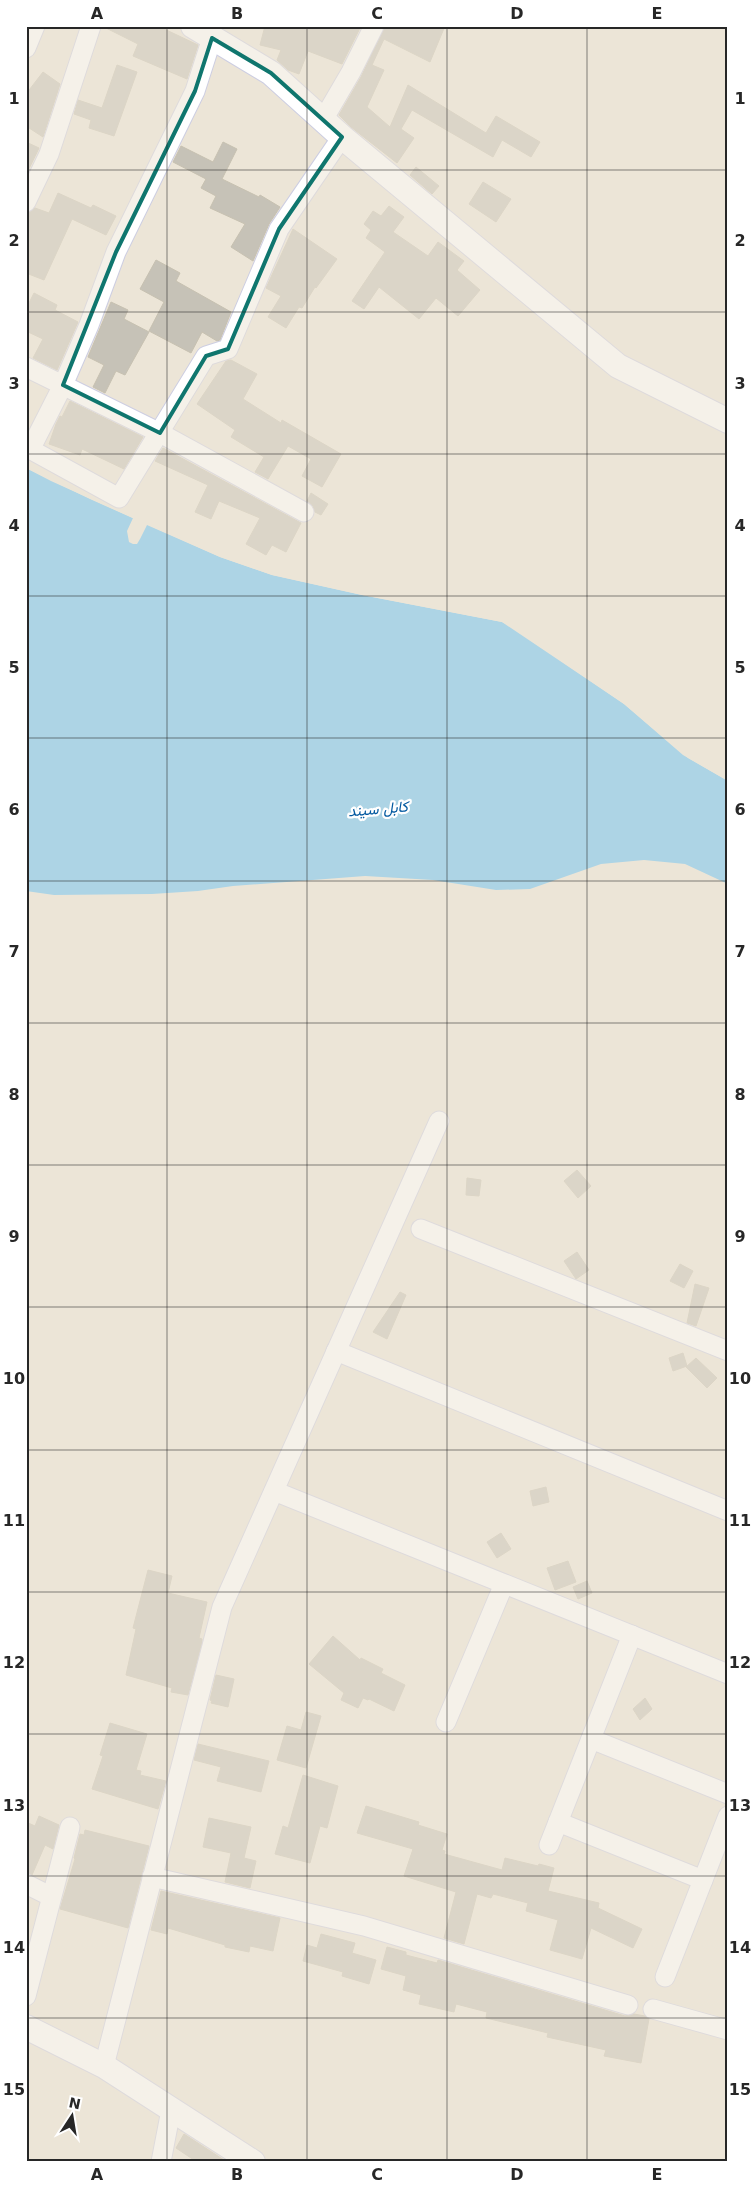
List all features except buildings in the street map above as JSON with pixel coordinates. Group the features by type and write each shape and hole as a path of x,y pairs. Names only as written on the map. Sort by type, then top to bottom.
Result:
{"street":[{"path":"26,48 35,26"},
{"path":"26,202 49,154 91,26"},
{"path":"324,120 374,26"},
{"path":"342,137 279,229 228,349 206,356 119,498 28,448 63,385 89,325 116,252 195,91 202,32 271,73 342,137 618,366 728,421"},
{"path":"26,367 160,433 304,512"},
{"path":"104,2066 222,1607 439,1120"},
{"path":"421,1229 728,1351"},
{"path":"336,1351 728,1511"},
{"path":"274,1491 728,1674"},
{"path":"446,1722 504,1584"},
{"path":"549,1845 632,1635"},
{"path":"591,1739 728,1794"},
{"path":"558,1822 703,1880"},
{"path":"26,1996 50,1896 70,1826"},
{"path":"665,1977 726,1827"},
{"path":"152,1877 364,1926 628,2005"},
{"path":"26,1884 50,1896"},
{"path":"653,2009 728,2030"},
{"path":"26,2027 104,2066 252,2162"},
{"path":"160,2162 171,2110"}],"highlighted area":[{"path":"212,38 271,73 342,137 279,229 228,349 206,356 160,433 63,385 116,252 195,91"}],"water":[{"name":"کابل سيند","path":"26,468 220,557 272,575 362,595 502,622 510,626 624,704 688,758 728,781 728,884 685,864 644,860 601,864 530,889 496,890 433,880 365,876 152,894 54,895 26,891"}],"pier":[{"path":"26,465 91,497 221,555 272,572 362,593 503,620 625,702 685,753 728,778 728,781 683,755 624,704 502,622 362,595 272,575 220,557 147,525 137,544 133,544 129,542 127,531 133,518 51,481 26,468"}]}
